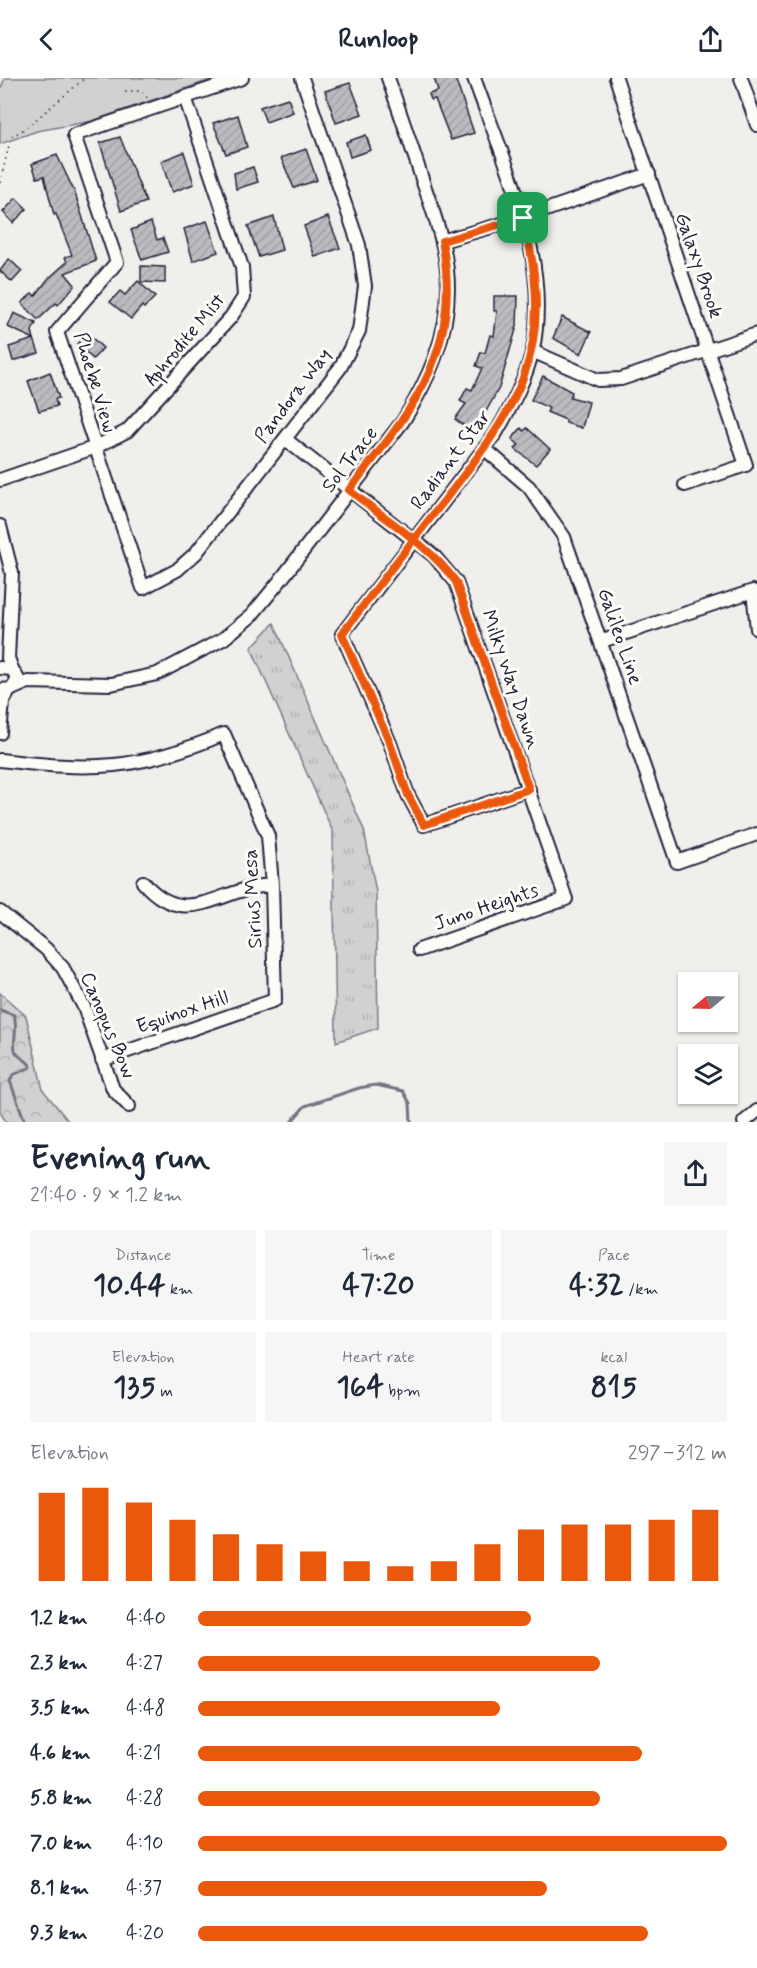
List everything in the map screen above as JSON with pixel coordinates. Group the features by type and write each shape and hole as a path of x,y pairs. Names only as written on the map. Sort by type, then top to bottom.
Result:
{"street":[{"path":"185,97 242,78"},
{"name":"Pandora Way","path":"144,588 177,570 196,553 340,368 359,331 365,286 358,245 302,78"},
{"name":"Sol Trace","path":"5,693 28,682 72,684 122,681 157,674 223,639 258,608 403,421 431,369 445,320 448,290 442,241 388,78"},
{"name":"Radiant Star","path":"474,78 523,218 536,284 536,331 532,351 510,410 485,449 412,540 342,634 390,743 408,795 424,825 529,789"},
{"name":"Galaxy Brook","path":"616,78 746,465 685,485"},
{"path":"741,78 757,125"},
{"name":"Phoebe View","path":"144,588 57,332 117,262 74,135 185,97"},
{"name":"Aphrodite Mist","path":"0,480 96,447 127,431 231,317 244,297 242,267 185,97"},
{"path":"442,241 523,218 649,174"},
{"path":"532,351 598,380 621,379 757,334"},
{"name":"Milky Way Dawn","path":"285,439 434,556 456,582 566,899"},
{"name":"Galileo Line","path":"485,449 516,473 554,520 572,555 677,862 757,834"},
{"path":"0,526 12,573 6,597 7,667 17,683 5,693 0,733"},
{"path":"602,641 753,591 757,629"},
{"path":"7,667 28,682"},
{"name":"Sirius Mesa","path":"0,760 83,768 111,767 163,757 224,734 268,836 272,885 275,1000"},
{"path":"144,882 158,898 179,907 190,907 254,886 272,885"},
{"name":"Juno Heights","path":"419,950 566,899"},
{"name":"Canopus Bow","path":"0,912 46,949 63,968 84,1007 113,1089 129,1106"},
{"name":"Equinox Hill","path":"102,1060 275,1000"},
{"path":"744,1122 757,1111"}],"path":[{"path":"0,183 11,137 26,128 85,78"},
{"path":"125,91 142,91 149,100"}],"green space":[{"path":"5,78 208,78 210,80 92,121 37,131 0,144 0,90"},
{"path":"274,623 364,830 376,892 378,1028 336,1042 333,832 251,648"},
{"path":"0,993 26,1016 43,1090 69,1122 6,1122 0,1112"}],"building":[{"path":"434,78 455,78 474,133 451,140 435,99 431,100 429,94 438,91"},
{"path":"350,83 362,114 336,123 325,91"},
{"path":"288,98 293,112 266,122 260,107"},
{"path":"238,115 247,147 226,154 213,123"},
{"path":"366,135 371,150 350,157 346,142"},
{"path":"120,137 146,202 121,211 100,143"},
{"path":"306,149 317,180 294,188 281,158"},
{"path":"184,152 194,184 172,192 161,161"},
{"path":"57,155 75,193 96,261 65,273 75,285 58,305 56,303 38,320 22,303 32,293 35,296 48,279 67,262 65,257 72,255 56,214 54,215 44,176 37,178 32,164"},
{"path":"253,167 258,182 236,189 234,173"},
{"path":"16,198 27,209 13,223 3,212"},
{"path":"274,217 282,250 259,257 248,226"},
{"path":"328,217 340,248 315,257 304,226"},
{"path":"207,221 218,252 193,261 184,229"},
{"path":"151,222 157,240 163,238 168,252 142,260 131,230"},
{"path":"9,259 22,271 12,282 0,271"},
{"path":"141,266 165,267 165,283 141,282"},
{"path":"138,281 155,297 144,308 142,306 131,319 110,302 120,291 125,295"},
{"path":"494,296 518,296 517,326 499,388 474,433 455,419 466,404 460,401 467,388 472,390 482,368 476,366 481,352 485,353 490,335 494,336 497,311 494,311"},
{"path":"14,313 36,323 32,331 34,339 8,327"},
{"path":"562,317 591,332 581,354 553,338"},
{"path":"87,333 103,348 93,359 77,344"},
{"path":"34,339 39,353 13,361 9,347"},
{"path":"50,372 59,398 55,399 57,406 39,411 28,381"},
{"path":"543,376 572,392 570,397 589,402 582,428 566,423 566,420 547,412 549,408 531,400"},
{"path":"521,428 524,431 527,428 550,449 536,465 515,449 519,445 512,439"}],"waterway":[{"path":"0,1010 14,1015 15,1050 31,1067 13,1075 10,1081 25,1122"},
{"path":"291,1122 305,1106 359,1088 376,1085 403,1091 410,1103 411,1122"}],"route":[{"path":"523,218 442,241 448,290 445,320 431,369 420,394 403,421 349,490 412,540 434,556 456,582 465,600 529,789 424,825 408,795 390,743 342,634 412,540 485,449 510,410 523,381 536,331 537,301 531,247 523,218"}]}
